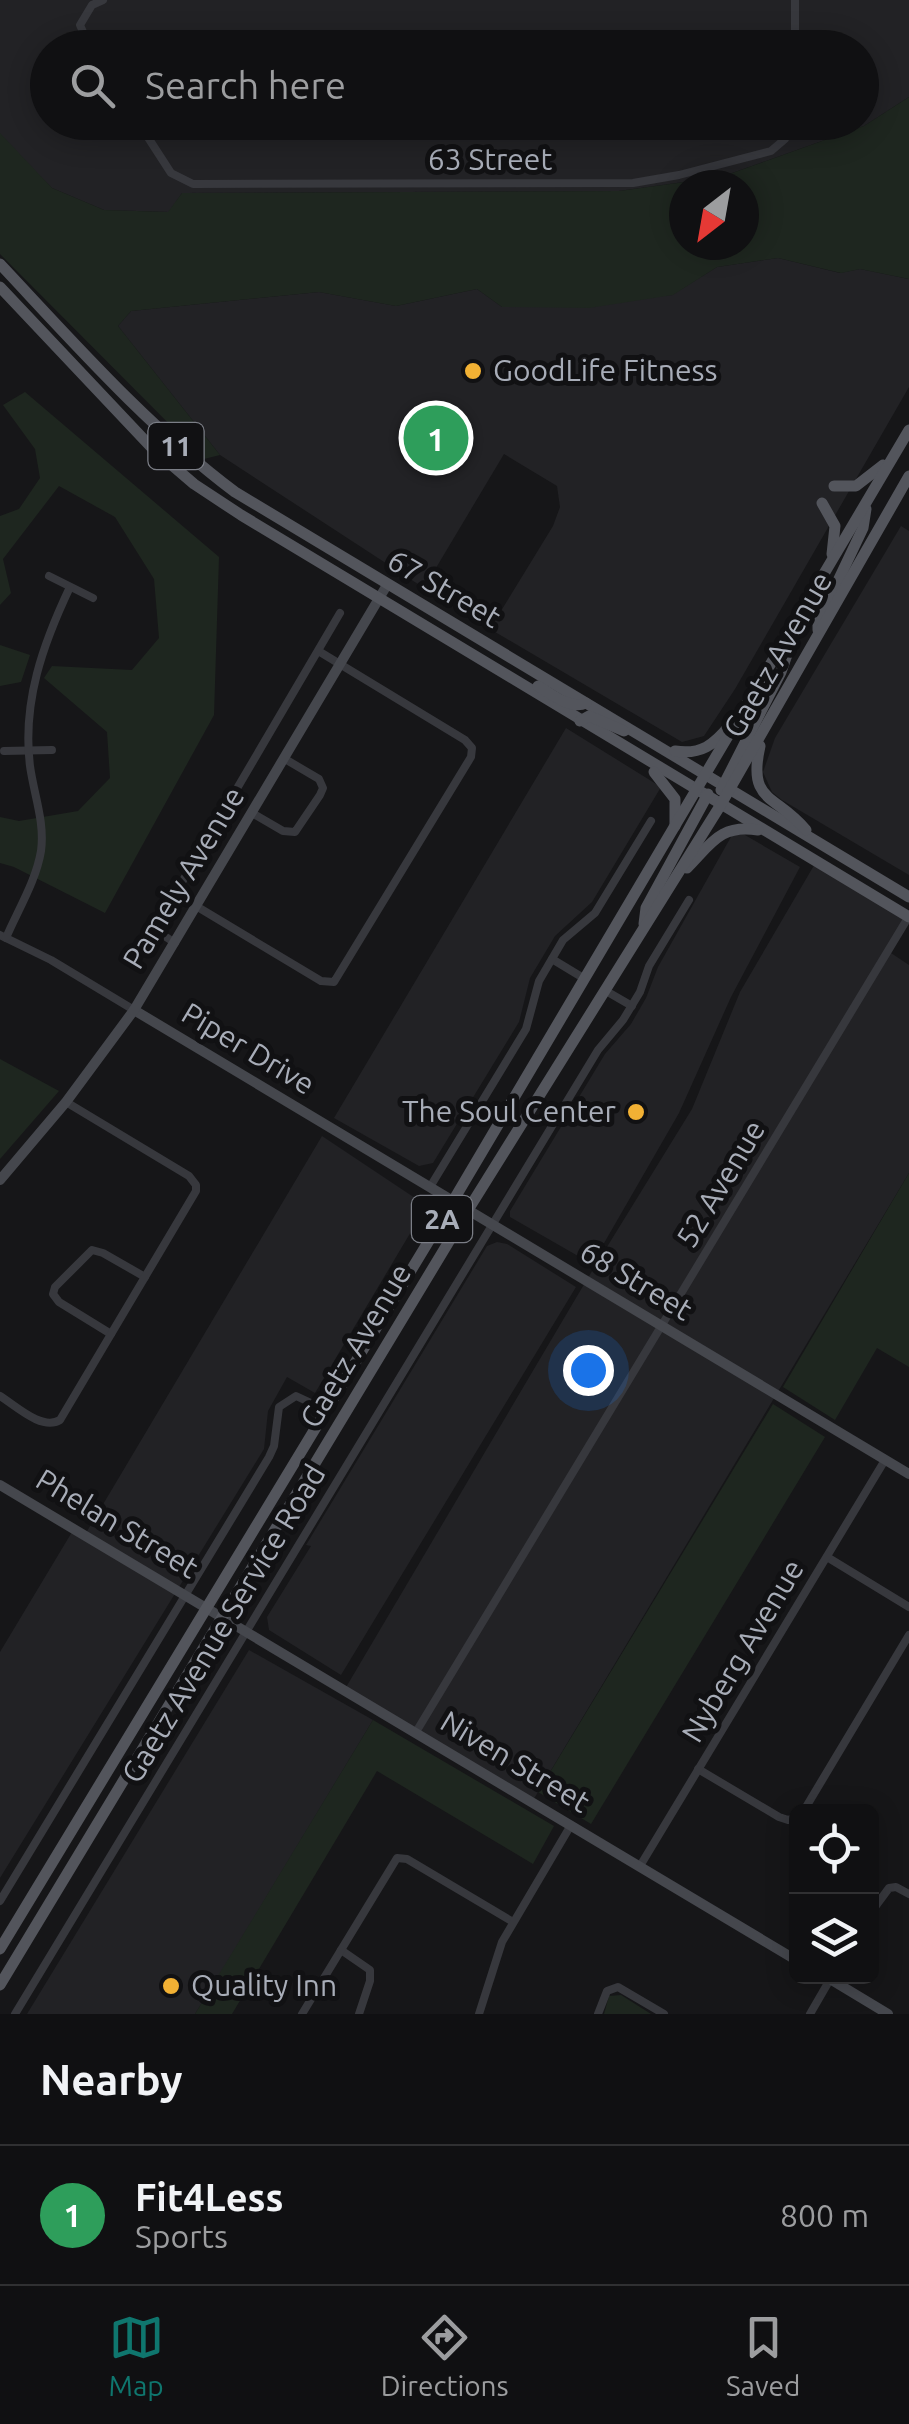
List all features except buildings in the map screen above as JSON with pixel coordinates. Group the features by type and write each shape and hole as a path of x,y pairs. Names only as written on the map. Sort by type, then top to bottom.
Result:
{"main road":[{"name":"67 Street","path":"0,264 184,454 256,506 909,897"},
{"name":"67 Street","path":"0,287 152,448 194,484 720,806 909,916"},
{"path":"818,639 818,623 863,528 866,505 909,430"},
{"path":"834,486 848,488 860,484 894,456"},
{"name":"Gaetz Avenue","path":"726,786 762,736 909,476"},
{"path":"822,503 835,526 830,568"},
{"name":"Gaetz Avenue","path":"707,775 866,505"},
{"path":"720,806 798,622"},
{"path":"497,670 522,677 570,704 586,702"},
{"path":"666,750 704,750 752,698"},
{"path":"580,720 589,716 638,734"},
{"path":"762,736 755,768 757,783 766,796 793,814 812,837"},
{"path":"641,758 671,791 677,808 674,830"},
{"path":"642,933 646,908 702,795 707,775"},
{"name":"Gaetz Avenue","path":"0,1949 674,830 702,795"},
{"name":"Gaetz Avenue","path":"0,1985 468,1210 720,806"},
{"path":"673,882 724,832 736,828 764,832"}],"street":[{"path":"82,30 80,25 88,10 103,0"},
{"path":"795,30 796,0"},
{"name":"63 Street","path":"149,140 168,170 180,180 194,184 632,183 758,156 784,140"},
{"path":"49,576 94,598"},
{"name":"Pamely Avenue","path":"0,1180 66,1102 134,1010 388,585"},
{"path":"3,936 34,874 41,848 29,750 30,702 38,664 70,586"},
{"path":"174,943 159,933 158,923 340,613"},
{"path":"196,906 324,983 334,982 471,757 470,745 320,652"},
{"path":"4,751 52,750"},
{"path":"252,814 291,833 298,830 320,795 323,788 319,780 285,759"},
{"path":"430,1187 526,1029 539,981 552,959 566,936 596,912 651,821"},
{"name":"Gaetz Avenue Service Road","path":"15,2014 598,1050 632,1006 649,966 690,900"},
{"name":"52 Avenue","path":"416,1732 909,916"},
{"name":"Piper Drive","path":"3,936 468,1210"},
{"path":"552,959 585,979"},
{"path":"606,990 632,1006"},
{"path":"0,1396 44,1423 57,1423 194,1195 196,1184 189,1176 66,1102"},
{"name":"68 Street","path":"468,1210 909,1474"},
{"path":"111,1334 56,1299 56,1284 92,1250 145,1277"},
{"name":"Gaetz Avenue Service Road","path":"0,1902 268,1458 274,1446 280,1407 296,1396 326,1410"},
{"name":"Nyberg Avenue","path":"640,1866 885,1460"},
{"name":"Phelan Street","path":"0,1485 207,1607"},
{"path":"826,1557 909,1607"},
{"name":"Niven Street","path":"207,1607 789,1956"},
{"path":"808,1804 909,1635"},
{"path":"698,1768 789,1820"},
{"path":"479,2014 498,1951 571,1825"},
{"path":"302,2014 392,1865 400,1858 513,1922"},
{"path":"879,1902 889,1888 909,1894"},
{"path":"341,1950 370,1970 359,2014"},
{"path":"810,2014 826,1984"},
{"path":"839,1984 888,2014"},
{"path":"598,2014 606,1991 618,1986 664,2014"}],"shaded area":[{"path":"0,0 909,0 909,97 879,116 879,30 30,30 30,140 825,140 741,170 669,170 669,184 619,191 182,193 169,212 104,210 52,188 0,136"},
{"path":"909,97 909,279 860,269 841,273 778,258 717,267 673,295 589,308 502,307 477,289 396,306 319,292 131,311 118,326 220,455 204,459 0,254 0,133 52,188 104,210 168,212 182,193 619,191 669,184 669,260 759,260 759,170 741,170 825,140 879,140 879,116"},
{"path":"778,258 840,273 860,269 909,279 909,387 735,689 704,736 682,742 490,629 553,526 560,507 557,486 504,454 424,588 220,455 118,326 131,311 319,292 396,306 477,289 502,307 672,295 717,267"},
{"path":"25,392 219,557 214,715 105,913 0,863 0,817 19,821 78,811 110,778 107,732 44,678 52,666 132,670 159,638 154,579 115,517 59,486 3,559 11,593 0,605 0,516 19,509 40,478 35,449 3,405"},
{"path":"901,526 909,531 909,875 782,800 772,792 763,772 775,738"},
{"path":"0,645 30,655 21,682 0,686"},
{"path":"566,728 661,787 592,902 555,936 530,978 519,1022 433,1163 419,1166 334,1118"},
{"path":"732,835 745,835 800,867 731,997 679,1113 592,1264 510,1217 510,1211 605,1054 631,1024 658,967"},
{"path":"816,862 908,917 888,951 909,965 909,1173 532,1802 345,1689 692,1109 740,992"},
{"path":"0,1059 59,1091 0,1159"},
{"path":"322,1136 418,1200 421,1215 315,1393 287,1377 268,1411 264,1449 0,1878 0,1652 75,1527 86,1533"},
{"path":"909,1173 909,1367 877,1348 835,1420 783,1387"},
{"path":"507,1244 576,1287 341,1675 269,1630 267,1617 311,1546 306,1545 487,1246"},
{"path":"773,1404 825,1437 591,1824 538,1792"},
{"path":"249,1650 373,1720 223,1969 195,2014 27,2014"},
{"path":"373,1720 554,1826 533,1864 377,1771 232,2014 195,2014"},
{"path":"621,1995 651,2014 604,2014 609,1996"}],"place":[{"name":"GoodLife Fitness","path":"473,371"},
{"name":"Fit4Less","path":"436,438"},
{"name":"The Soul Center","path":"636,1112"},
{"name":"Quality Inn","path":"171,1986"}]}
